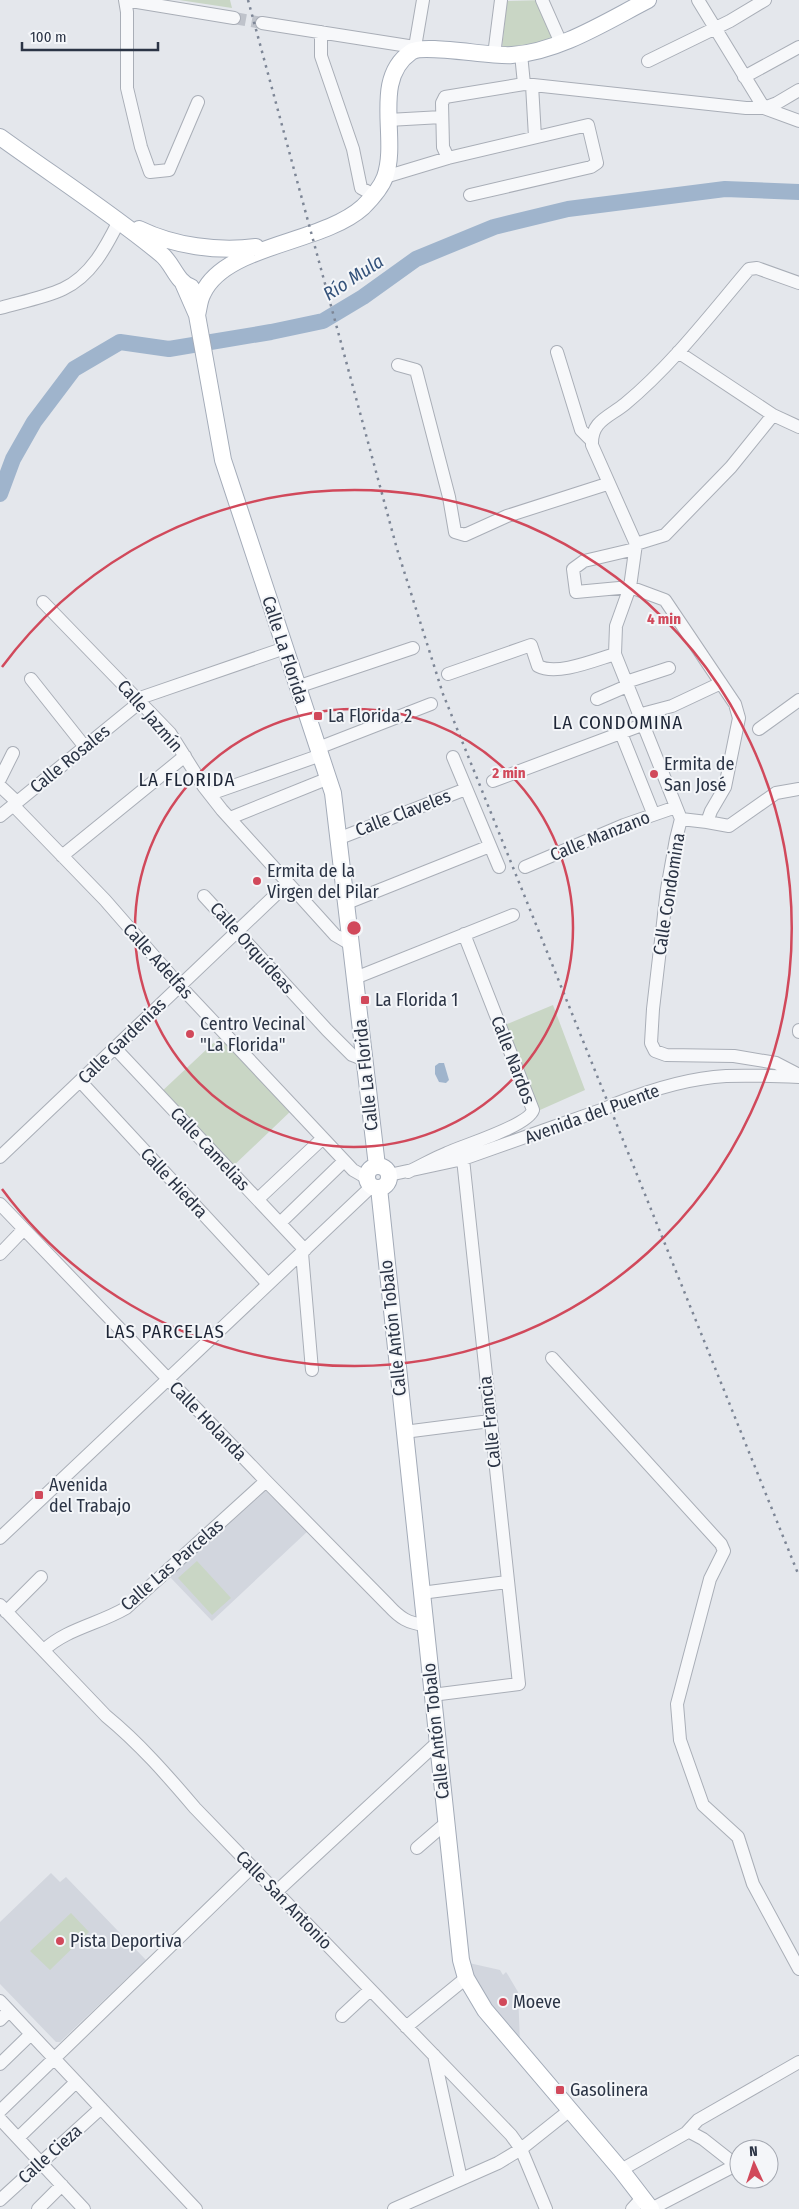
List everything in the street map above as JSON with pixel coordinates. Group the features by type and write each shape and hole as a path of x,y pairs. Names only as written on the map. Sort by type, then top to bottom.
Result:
{"main road":[{"path":"200,246 180,252 176,262 179,278 188,286 199,288 239,260 344,220 362,207 374,195 385,177 389,149 389,90 394,73 406,57 418,47 494,55 520,54 561,43 648,0"},
{"path":"0,137 124,224 175,241 200,246 236,249 290,241"},
{"name":"Calle La Florida","path":"124,224 164,256 179,278 197,315 223,460 334,793 377,1179"},
{"path":"200,246 217,258 218,263 213,279"},
{"name":"Calle La Florida","path":"197,315 203,292 213,279"},
{"name":"Calle Antón Tobalo","path":"377,1179 457,1933 466,1978 484,2010 621,2170 642,2205"}],"street":[{"path":"198,102 169,170 150,172 141,146 127,88 128,12 125,0 234,18"},
{"path":"262,23 418,47 423,0"},
{"path":"494,55 501,0"},
{"path":"542,0 561,43"},
{"path":"698,0 764,108"},
{"path":"648,61 716,28 765,0"},
{"path":"321,32 321,56 353,149 361,188 374,195"},
{"path":"744,76 799,47"},
{"path":"520,54 528,84 535,137"},
{"path":"448,158 443,147 442,103 445,97 528,84 746,108 764,108 799,121"},
{"path":"764,108 799,90"},
{"path":"388,120 442,117"},
{"path":"385,177 448,158 588,124 597,163 591,167 470,196"},
{"path":"0,308 38,298 65,288 74,282 95,262 124,224"},
{"path":"635,547 607,484 592,441 595,426 626,403 678,352 749,269 757,268 799,283"},
{"path":"557,352 581,430 592,441"},
{"path":"678,352 772,415 799,427"},
{"path":"398,364 416,370 449,496 455,532 465,535 507,516 607,484"},
{"path":"707,822 725,787 738,718 735,704 665,600 630,587 576,592 573,569 584,562 635,547 665,535 731,467 772,415"},
{"name":"Calle Condomina","path":"635,547 630,587 616,626 615,654 681,819 667,888 653,1009 651,1043 655,1051 666,1055 742,1058 776,1063 799,1076"},
{"name":"Calle Jazmín","path":"44,602 170,733 210,794 288,884 335,935 352,945"},
{"path":"448,674 531,645 538,666 545,670 579,665 615,654"},
{"name":"Calle Rosales","path":"0,816 138,701 285,648"},
{"path":"298,686 413,648"},
{"path":"597,698 669,668"},
{"path":"31,679 85,747"},
{"path":"493,781 621,733 640,720 721,683"},
{"path":"759,728 799,700"},
{"path":"210,794 320,752 431,704"},
{"path":"621,733 653,813"},
{"path":"0,779 12,753"},
{"path":"62,856 185,756"},
{"path":"453,757 499,867"},
{"path":"230,818 328,778"},
{"path":"644,790 666,782"},
{"name":"Calle Adelfas","path":"0,786 62,856 105,900 180,986 344,1161 359,1175 377,1179"},
{"name":"Calle Claveles","path":"340,838 466,789"},
{"path":"681,819 729,826 776,793 799,789"},
{"name":"Calle Manzano","path":"524,867 653,813 676,807"},
{"path":"347,903 490,846"},
{"name":"Calle Gardenias","path":"0,1157 288,884"},
{"name":"Calle Orquídeas","path":"204,896 352,1055 365,1060"},
{"path":"356,978 513,914"},
{"name":"Calle Nardos","path":"408,1172 446,1153 488,1137 527,1118 533,1110 464,934"},
{"name":"Calle Camelias","path":"115,1048 258,1199 303,1251"},
{"name":"Avenida del Puente","path":"377,1179 463,1159 673,1084 726,1076 799,1076"},
{"name":"Calle Hiedra","path":"80,1081 268,1284"},
{"path":"258,1199 323,1138"},
{"name":"Calle Francia","path":"432,1695 518,1684 463,1159"},
{"path":"280,1223 344,1161"},
{"path":"0,1538 377,1179"},
{"name":"Calle Holanda","path":"0,1204 168,1380 402,1619 412,1624 424,1625"},
{"path":"0,1254 24,1229"},
{"path":"303,1251 312,1370"},
{"path":"552,1358 721,1544 724,1551 710,1579 677,1704 680,1740 703,1804 738,1837 753,1884 799,1969"},
{"path":"404,1432 490,1421"},
{"name":"Calle Las Parcelas","path":"44,1650 54,1640 108,1618 126,1608 266,1481"},
{"path":"3,1609 40,1578"},
{"path":"421,1593 507,1582"},
{"name":"Calle San Antonio","path":"3,1609 106,1716 166,1774 195,1808 511,2135 521,2149 546,2209"},
{"path":"276,1892 437,1743"},
{"path":"417,1848 446,1823"},
{"path":"0,2111 252,1867"},
{"path":"406,2027 466,1978"},
{"path":"342,2016 370,1990"},
{"path":"0,2001 5,2016 31,2034 196,2209"},
{"path":"0,2064 31,2034"},
{"path":"434,2054 461,2179"},
{"path":"621,2170 688,2131 698,2120 799,2062"},
{"path":"18,2138 76,2082"},
{"name":"Calle Cieza","path":"0,2202 40,2162 101,2108"},
{"path":"394,2209 498,2163 521,2149 570,2110"},
{"path":"0,2119 84,2209"},
{"path":"642,2205 736,2165 702,2139 688,2131"},
{"path":"38,2209 62,2185"},
{"path":"0,2202 6,2209"}],"shaded area":[{"path":"268,1489 309,1530 212,1621 170,1577 262,1490"},
{"path":"51,1873 60,1882 66,1877 146,1960 60,2042 56,2042 0,1984 0,1922"},
{"name":"Moeve","path":"469,1963 500,1970 503,1975 506,1972 508,1975 518,1992 520,2043 478,1990"}],"green space":[{"path":"179,0 230,0 232,8"},
{"path":"546,0 564,39 502,48 507,1"},
{"path":"553,1005 585,1090 531,1114 500,1027"},
{"path":"224,1033 294,1108 230,1169 159,1094"},
{"path":"197,1561 231,1598 212,1615 178,1578"},
{"name":"Pista Deportiva","path":"71,1913 89,1932 50,1970 30,1951"}],"water":[{"path":"439,1063 444,1063 449,1080 446,1083 439,1082 435,1074 435,1066"}],"waterway":[{"name":"Río Mula","path":"0,494 13,459 34,422 74,369 120,342 169,349 271,332 323,321 363,297 416,259 494,227 568,209 725,189 799,192"}],"tunnel":[{"path":"234,18 262,23"}],"railway":[{"path":"248,0 397,549 443,694 799,1576"}],"place":[{"name":"La Florida 2","path":"318,716"},
{"name":"Ermita de San José","path":"654,774"},
{"name":"Ermita de la Virgen del Pilar","path":"257,881"},
{"name":"La Florida 1","path":"365,1000"},
{"name":"Centro Vecinal \"La Florida\"","path":"190,1034"},
{"name":"Avenida del Trabajo","path":"39,1495"},
{"name":"Pista Deportiva","path":"60,1941"},
{"name":"Moeve","path":"503,2002"},
{"name":"Gasolinera","path":"560,2090"}],"district":[{"name":"LA CONDOMINA","path":"618,722"},
{"name":"LA FLORIDA","path":"187,779"},
{"name":"LAS PARCELAS","path":"165,1331"}]}
